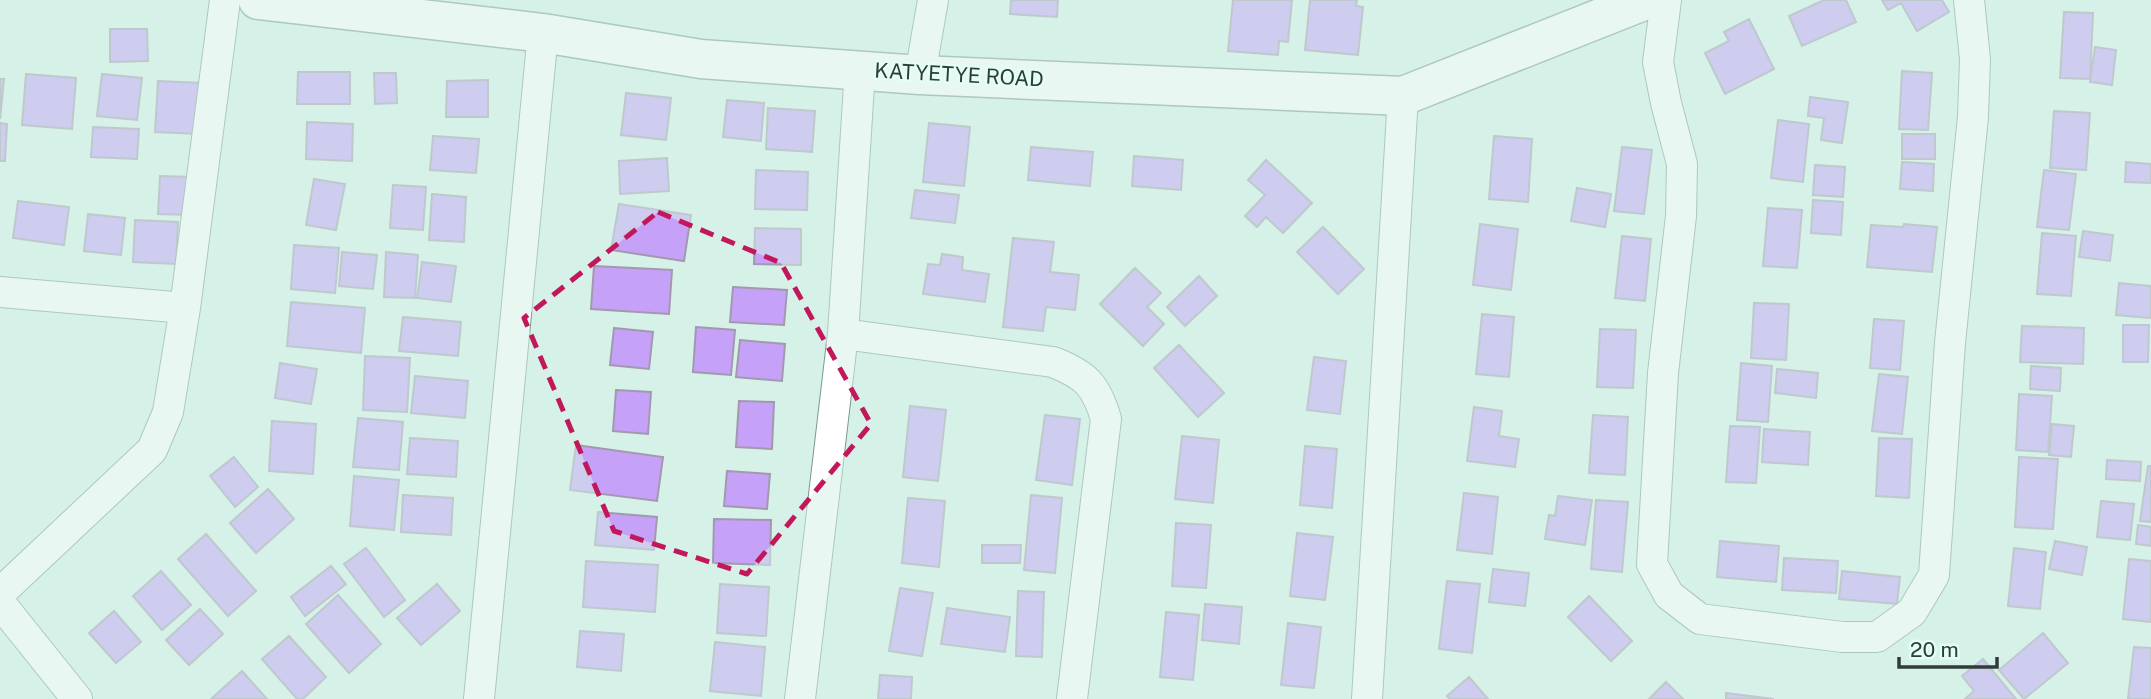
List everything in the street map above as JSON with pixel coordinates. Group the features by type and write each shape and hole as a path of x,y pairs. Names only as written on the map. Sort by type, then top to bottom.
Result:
{"street":[{"path":"0,593 152,450 168,411 185,308 225,0"},
{"name":"KATYETYE ROAD","path":"258,0 385,7 701,59 920,75 1403,96 1646,0"},
{"path":"920,75 933,0"},
{"path":"1666,0 1658,62 1682,164 1681,216 1663,373 1652,564 1669,595 1700,619 1842,637 1877,637 1912,612 1934,575 1950,344 1973,117 1975,59 1969,0"},
{"path":"479,699 542,33"},
{"path":"800,699 843,334 860,70"},
{"path":"1367,699 1403,96"},
{"path":"0,292 185,308"},
{"path":"843,334 1054,362 1075,370 1098,393 1106,419 1072,699"},
{"path":"0,603 77,699"}],"highlighted area":[{"path":"658,212 781,263 871,424 747,574 614,531 524,318"}],"building":[{"path":"1011,0 1058,0 1057,17 1010,14"},
{"path":"1233,0 1292,0 1288,42 1279,41 1278,55 1228,51"},
{"path":"1310,0 1357,0 1356,6 1363,7 1358,55 1305,50"},
{"path":"1824,0 1846,0 1856,22 1802,46 1789,16"},
{"path":"1882,0 1942,0 1949,12 1917,31 1901,3 1888,10"},
{"path":"2064,12 2093,13 2090,79 2060,78"},
{"path":"1749,19 1774,69 1725,94 1705,53 1729,41 1724,32"},
{"path":"110,29 147,29 148,61 110,62"},
{"path":"2095,47 2116,50 2112,85 2090,82"},
{"path":"1902,71 1932,73 1928,130 1899,129"},
{"path":"298,72 350,72 350,104 297,104"},
{"path":"374,73 396,73 397,103 375,104"},
{"path":"26,74 76,78 72,129 22,125"},
{"path":"102,74 142,78 137,120 97,116"},
{"path":"0,79 4,79 0,119"},
{"path":"488,80 488,117 446,117 447,81"},
{"path":"158,81 202,83 200,134 155,132"},
{"path":"626,93 671,98 666,140 621,135"},
{"path":"1810,97 1848,102 1842,143 1821,140 1824,118 1808,116"},
{"path":"727,100 764,103 761,141 723,137"},
{"path":"768,108 815,111 812,152 766,149"},
{"path":"2054,111 2090,113 2086,170 2050,168"},
{"path":"1778,120 1809,124 1803,182 1771,178"},
{"path":"307,122 353,124 352,161 306,159"},
{"path":"0,123 7,124 5,161 0,161"},
{"path":"929,123 970,127 964,186 923,182"},
{"path":"93,127 139,129 137,159 91,157"},
{"path":"1902,134 1935,134 1935,159 1902,159"},
{"path":"433,136 479,139 476,173 430,170"},
{"path":"1494,136 1532,139 1528,202 1489,199"},
{"path":"1031,147 1093,152 1090,186 1028,180"},
{"path":"1622,147 1652,150 1644,214 1614,211"},
{"path":"1134,156 1183,160 1181,190 1132,186"},
{"path":"667,158 669,191 620,194 619,161"},
{"path":"1266,160 1312,203 1283,233 1266,217 1257,227 1245,216 1265,195 1248,180"},
{"path":"1902,162 1934,164 1933,191 1900,189"},
{"path":"2126,162 2151,164 2151,183 2125,182"},
{"path":"1815,165 1845,167 1843,197 1813,195"},
{"path":"756,170 808,172 807,210 755,209"},
{"path":"2044,170 2076,174 2069,230 2037,227"},
{"path":"160,176 195,177 194,215 158,214"},
{"path":"314,179 345,184 336,230 306,225"},
{"path":"393,185 426,187 423,230 390,228"},
{"path":"1577,188 1611,194 1605,227 1571,221"},
{"path":"915,190 959,195 955,223 911,218"},
{"path":"432,194 466,197 464,242 429,240"},
{"path":"1813,200 1843,202 1841,235 1811,233"},
{"path":"18,201 69,207 64,245 13,238"},
{"path":"619,204 691,215 684,261 611,250"},
{"path":"1768,208 1802,210 1797,268 1763,266"},
{"path":"88,214 125,218 121,255 84,251"},
{"path":"135,220 178,222 176,264 133,262"},
{"path":"1480,224 1518,229 1511,290 1473,285"},
{"path":"1904,224 1937,227 1932,272 1867,267 1871,225 1903,227"},
{"path":"1323,227 1364,269 1338,294 1297,252"},
{"path":"755,228 801,229 801,265 754,264"},
{"path":"2083,231 2113,235 2110,261 2079,257"},
{"path":"2042,233 2076,236 2071,296 2037,294"},
{"path":"1622,236 1651,239 1645,301 1615,298"},
{"path":"1013,238 1054,242 1050,272 1079,275 1075,310 1046,307 1043,331 1003,327"},
{"path":"294,245 339,248 335,293 291,289"},
{"path":"342,252 377,255 373,289 339,286"},
{"path":"386,252 418,255 415,298 384,297"},
{"path":"942,254 963,257 962,270 989,274 985,302 923,294 928,264 940,265"},
{"path":"422,262 456,266 451,302 417,298"},
{"path":"594,266 672,270 669,314 591,309"},
{"path":"1135,268 1161,293 1147,307 1164,324 1143,346 1100,304"},
{"path":"1199,276 1217,296 1185,326 1167,307"},
{"path":"2119,283 2151,286 2151,318 2116,315"},
{"path":"733,287 787,290 784,325 730,322"},
{"path":"291,302 365,308 361,353 287,346"},
{"path":"1754,303 1789,304 1786,360 1751,358"},
{"path":"1482,314 1514,317 1509,377 1476,374"},
{"path":"403,317 461,322 458,356 399,351"},
{"path":"1874,319 1904,321 1900,370 1870,368"},
{"path":"2123,325 2149,325 2148,362 2123,362"},
{"path":"2022,326 2084,328 2083,364 2020,362"},
{"path":"696,327 735,330 731,375 693,372"},
{"path":"614,328 653,332 649,369 610,365"},
{"path":"1600,329 1636,330 1633,388 1597,387"},
{"path":"740,340 785,344 782,381 736,377"},
{"path":"1179,345 1224,393 1198,417 1154,368"},
{"path":"365,356 410,358 407,412 363,410"},
{"path":"1314,357 1346,361 1340,414 1307,410"},
{"path":"280,363 317,369 311,404 275,398"},
{"path":"1741,363 1772,366 1768,422 1737,420"},
{"path":"2031,366 2061,368 2060,391 2030,389"},
{"path":"1777,369 1818,373 1816,398 1775,393"},
{"path":"1879,374 1908,377 1902,434 1872,431"},
{"path":"415,376 468,381 465,418 411,413"},
{"path":"616,390 651,392 648,434 613,431"},
{"path":"2019,394 2052,396 2048,452 2016,450"},
{"path":"739,401 774,402 772,449 736,447"},
{"path":"910,406 946,410 938,481 903,477"},
{"path":"1474,407 1502,411 1499,436 1519,439 1515,467 1467,461"},
{"path":"1045,415 1080,419 1072,485 1036,480"},
{"path":"1593,415 1628,417 1625,475 1589,473"},
{"path":"358,418 403,422 399,470 353,467"},
{"path":"272,421 316,424 313,474 269,471"},
{"path":"2052,424 2074,426 2071,457 2049,455"},
{"path":"1730,426 1760,427 1756,483 1726,482"},
{"path":"1764,429 1810,432 1808,465 1762,462"},
{"path":"1182,436 1219,440 1213,503 1175,499"},
{"path":"410,438 458,441 456,477 407,474"},
{"path":"1879,438 1912,439 1909,498 1876,496"},
{"path":"576,445 663,457 657,501 570,490"},
{"path":"1305,446 1337,449 1332,508 1300,505"},
{"path":"234,457 258,487 235,507 210,476"},
{"path":"2019,457 2058,459 2053,529 2015,527"},
{"path":"2107,460 2141,462 2140,481 2106,479"},
{"path":"2148,466 2151,466 2151,522 2140,521"},
{"path":"727,471 770,474 767,509 724,506"},
{"path":"354,476 399,480 394,530 350,526"},
{"path":"268,489 294,519 256,553 230,523"},
{"path":"1464,493 1498,497 1492,554 1457,550"},
{"path":"403,495 453,498 451,535 401,532"},
{"path":"1031,495 1062,498 1055,573 1024,570"},
{"path":"1558,496 1592,500 1585,545 1545,539 1549,515 1555,516"},
{"path":"908,498 945,501 939,567 902,563"},
{"path":"1596,500 1628,502 1622,572 1591,569"},
{"path":"2101,501 2134,504 2130,540 2097,537"},
{"path":"598,512 657,517 654,550 595,545"},
{"path":"714,519 771,520 770,565 713,563"},
{"path":"1176,523 1211,525 1206,588 1172,586"},
{"path":"2138,525 2151,527 2151,546 2136,544"},
{"path":"1297,533 1333,537 1325,600 1290,596"},
{"path":"206,534 256,591 228,616 178,559"},
{"path":"1720,541 1779,546 1776,582 1717,577"},
{"path":"2055,541 2087,547 2082,575 2049,569"},
{"path":"982,545 1021,545 1020,563 982,563"},
{"path":"366,548 405,600 384,617 344,564"},
{"path":"2014,548 2046,552 2040,609 2008,606"},
{"path":"1784,558 1838,561 1836,593 1782,590"},
{"path":"2129,559 2151,561 2151,622 2123,619"},
{"path":"586,561 658,565 655,612 583,607"},
{"path":"331,566 346,584 305,616 291,597"},
{"path":"1493,569 1529,573 1525,606 1489,602"},
{"path":"161,571 191,605 162,630 133,596"},
{"path":"1842,571 1900,577 1897,604 1839,599"},
{"path":"1447,581 1480,584 1472,653 1439,649"},
{"path":"437,584 460,611 421,645 397,618"},
{"path":"720,584 769,587 766,636 717,633"},
{"path":"900,588 933,593 922,656 889,651"},
{"path":"1018,591 1044,592 1042,657 1016,656"},
{"path":"338,595 381,644 349,673 306,624"},
{"path":"1589,596 1632,641 1611,661 1568,617"},
{"path":"1205,604 1242,607 1239,644 1202,640"},
{"path":"947,608 1010,617 1005,652 941,644"},
{"path":"200,609 223,634 189,665 166,640"},
{"path":"114,611 141,642 116,663 89,633"},
{"path":"1166,612 1199,615 1193,680 1160,677"},
{"path":"1288,623 1321,627 1314,688 1281,685"},
{"path":"580,631 624,634 621,671 577,667"},
{"path":"2043,633 2068,663 2024,699 1999,670"},
{"path":"289,636 326,677 303,699 297,699 262,659"},
{"path":"715,642 765,647 761,696 710,691"},
{"path":"2134,647 2151,648 2151,699 2128,699"},
{"path":"1983,659 2016,699 1965,699 1974,691 1962,676"},
{"path":"242,671 267,699 211,699"},
{"path":"880,675 912,677 911,699 878,699"},
{"path":"1469,677 1488,699 1450,699 1447,696"},
{"path":"1666,682 1683,699 1649,699"},
{"path":"1726,693 1774,699 1726,699"}]}
